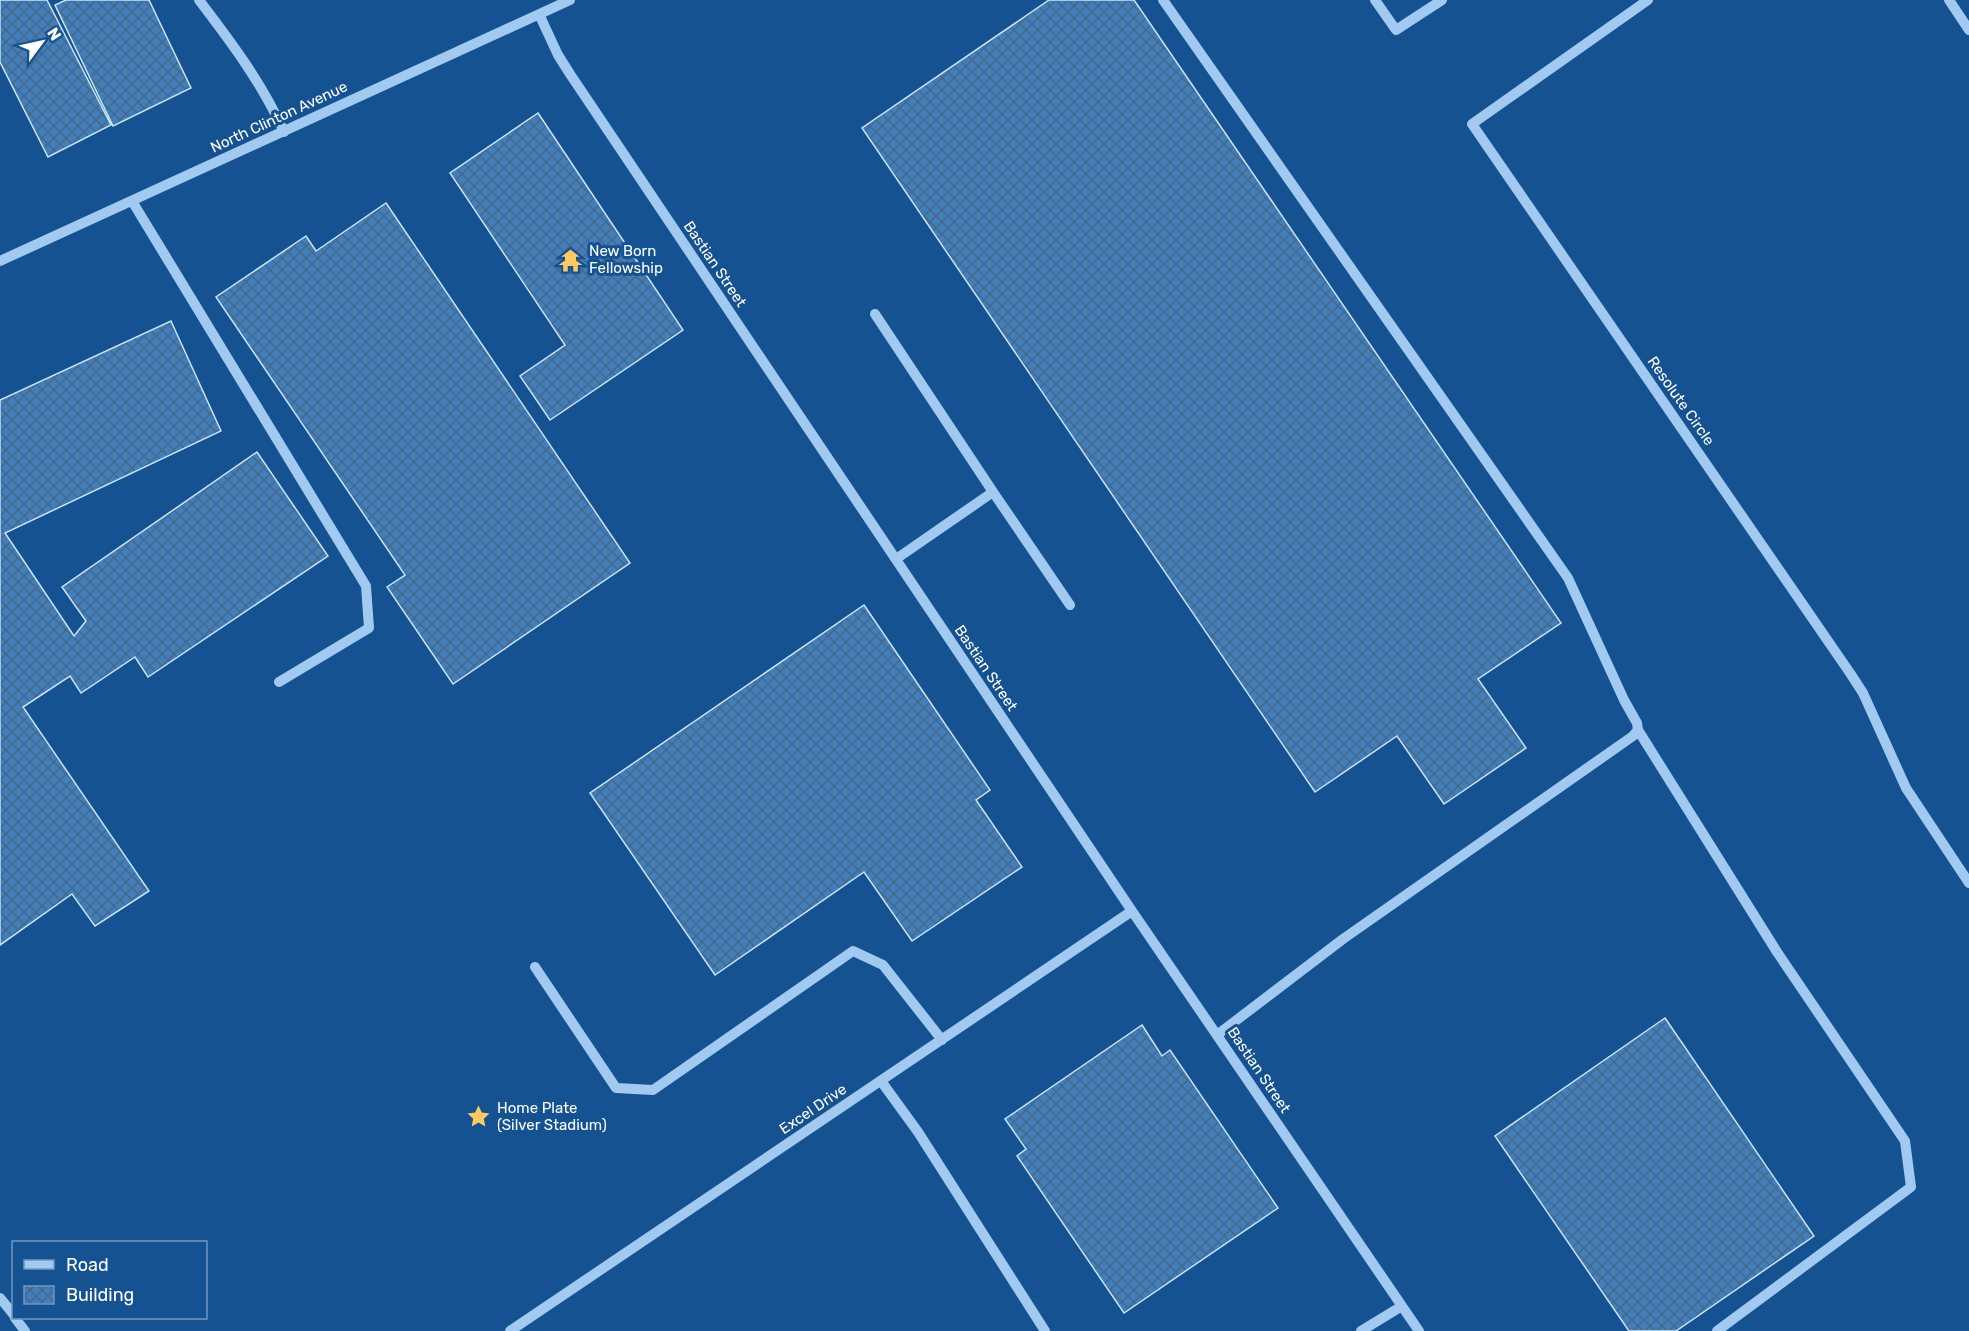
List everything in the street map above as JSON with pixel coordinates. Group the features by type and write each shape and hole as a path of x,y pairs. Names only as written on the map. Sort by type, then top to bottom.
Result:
{"street":[{"path":"199,0 256,79 284,132"},
{"name":"North Clinton Avenue","path":"0,261 539,14 555,3 570,0"},
{"path":"1163,0 1568,578 1624,700 1637,723 1638,730 1778,952 1905,1141 1911,1187 1717,1331"},
{"path":"1375,0 1396,30 1442,0"},
{"name":"Resolute Circle","path":"1648,0 1472,124 1850,673 1863,693 1906,788 1969,883"},
{"path":"1949,0 1969,30"},
{"name":"Bastian Street","path":"539,14 558,55 570,74 1132,911 1419,1331"},
{"path":"132,201 366,586 369,628 279,682"},
{"path":"875,314 1070,604"},
{"path":"896,560 993,492"},
{"path":"1217,1035 1343,939 1624,743 1638,730"},
{"name":"Excel Drive","path":"510,1331 1132,911"},
{"path":"534,967 616,1088 653,1090 853,951 883,965 942,1040"},
{"path":"881,1081 918,1132 1045,1331"},
{"path":"0,1298 12,1313"},
{"path":"1361,1331 1402,1306"}],"building":[{"path":"0,0 47,0 111,125 48,157 0,62"},
{"path":"66,0 149,0 191,88 113,126 55,5"},
{"path":"1049,0 1134,0 1561,623 1478,679 1526,748 1444,804 1397,736 1315,792 862,128"},
{"path":"538,113 683,330 550,420 520,376 565,345 450,173"},
{"path":"386,203 630,563 453,684 387,587 405,575 216,297 306,236 316,251"},
{"path":"171,321 221,431 5,533 74,636 86,621 62,587 257,452 328,556 148,677 135,657 81,693 70,676 23,707 149,891 95,926 72,894 0,945 0,400"},
{"path":"864,605 990,790 976,800 1022,867 912,941 864,872 715,975 590,793"},
{"path":"1665,1018 1814,1236 1676,1331 1629,1331 1495,1136"},
{"path":"1142,1025 1162,1056 1170,1050 1278,1208 1124,1313 1017,1156 1026,1149 1005,1119"}],"place":[{"name":"New Born Fellowship","path":"571,260"},
{"name":"Home Plate (Silver Stadium)","path":"479,1117"}]}
